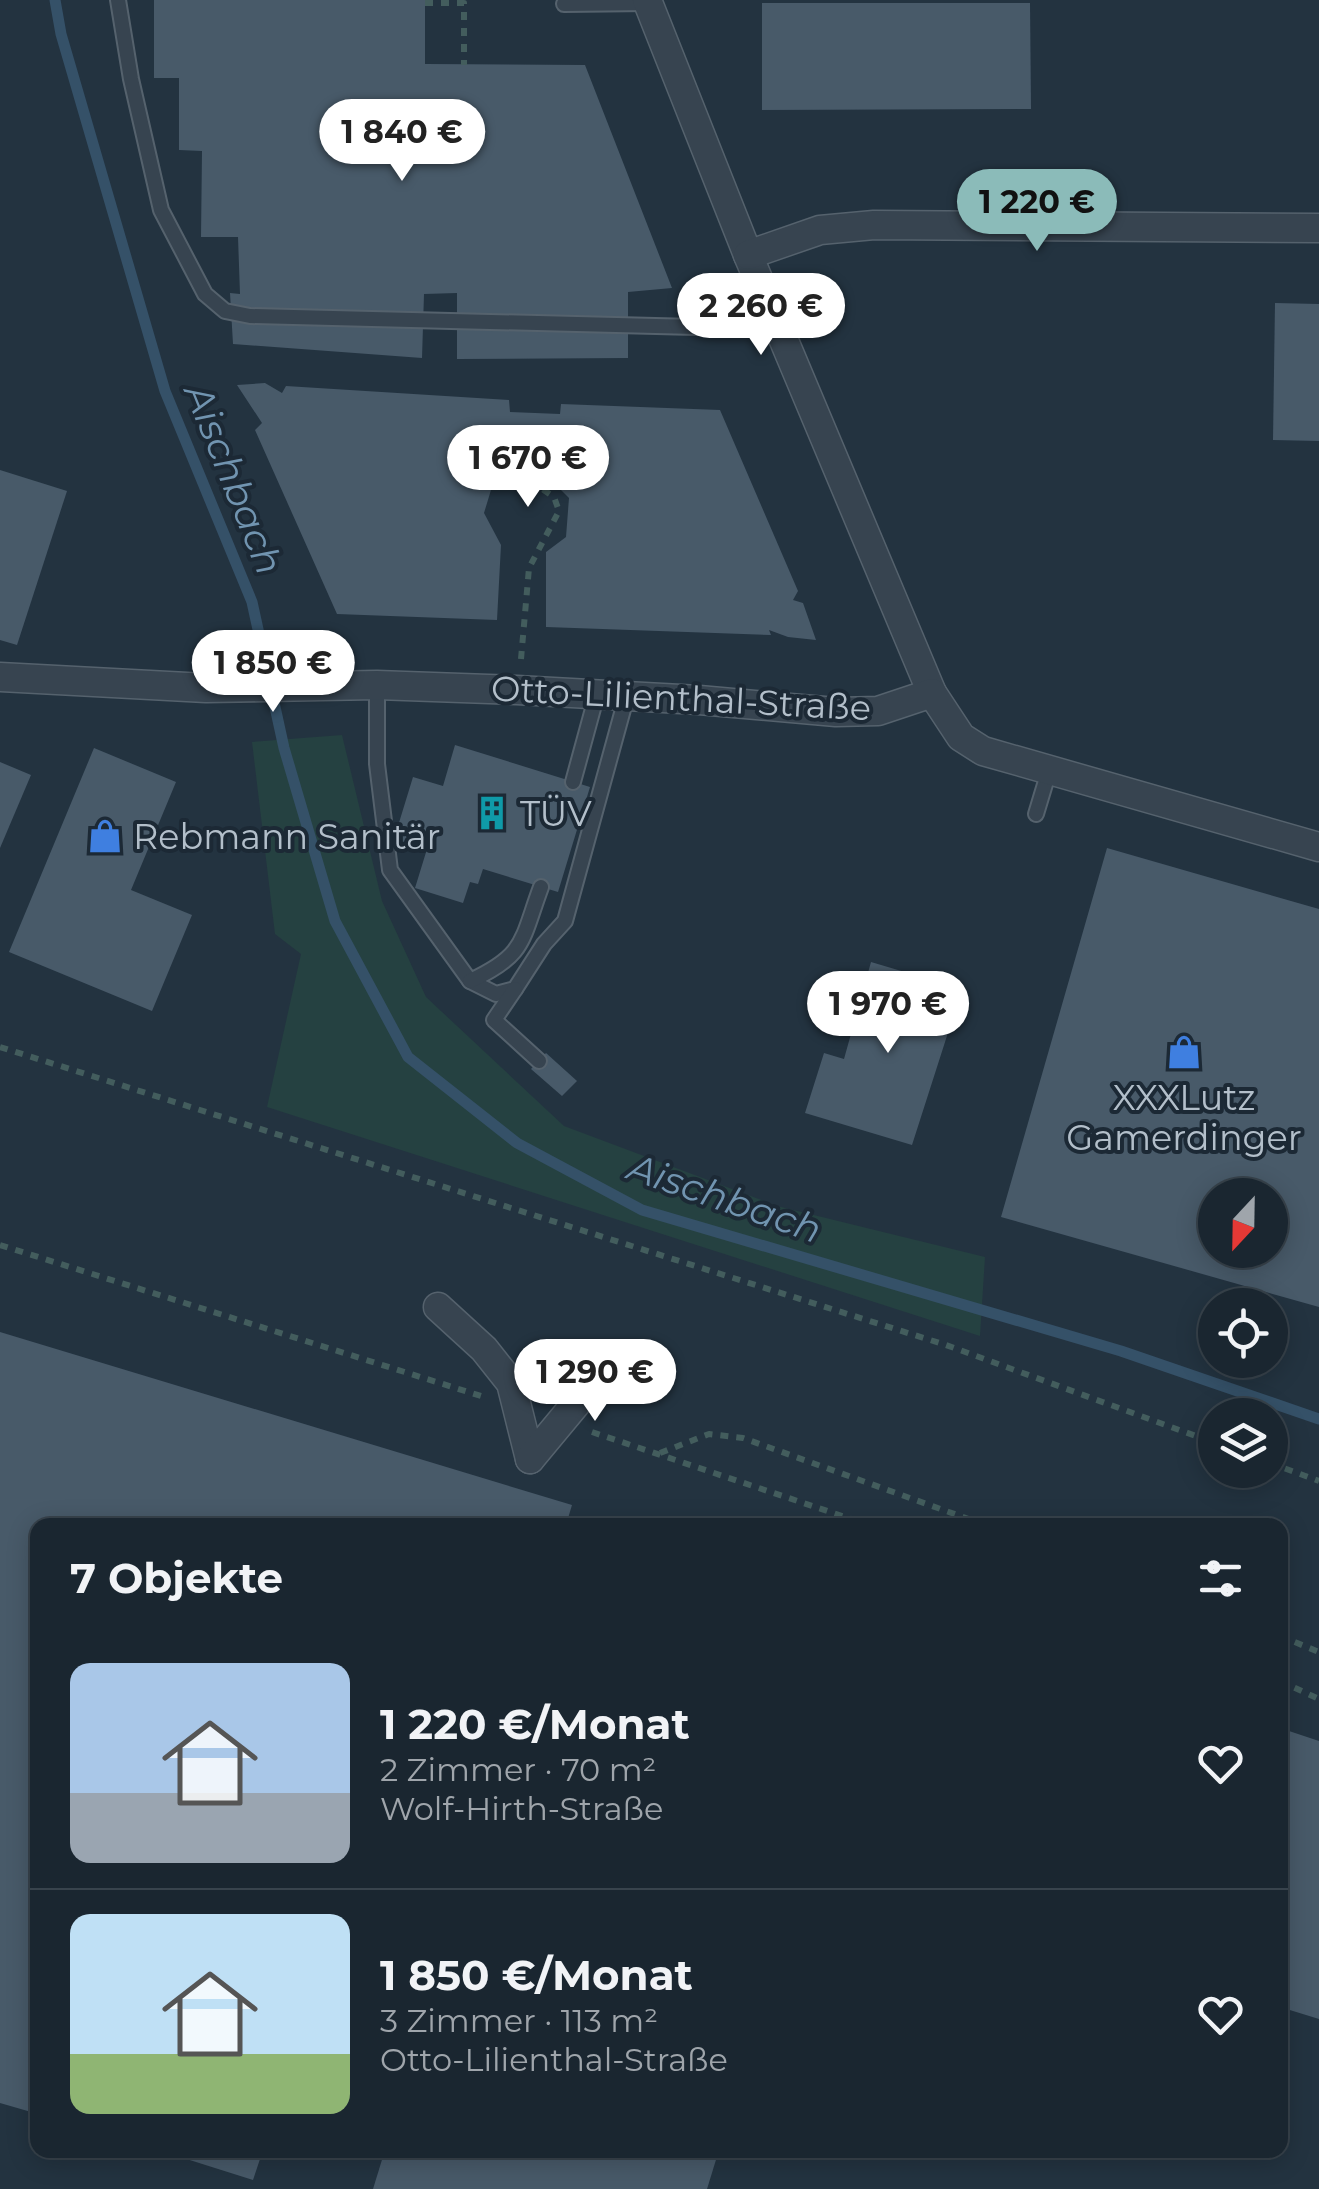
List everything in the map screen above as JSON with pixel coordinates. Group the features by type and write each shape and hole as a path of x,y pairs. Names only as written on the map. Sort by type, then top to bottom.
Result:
{"street":[{"path":"648,2 748,254 932,693 961,737 983,751 1319,847"},
{"path":"748,254 820,230 874,225 1319,228"},
{"name":"Otto-Lilienthal-Straße","path":"0,677 95,684 377,685 597,694 836,712 878,711 932,693"},
{"path":"438,1307 484,1349 511,1383 530,1459 584,1394 650,1373"}],"lane":[{"path":"118,0 131,79 161,210 205,294 224,310 250,316 780,328"},
{"path":"564,4 648,2"},
{"path":"377,685 378,764 390,870 470,981 496,994 515,990"},
{"path":"573,782 597,694"},
{"path":"539,1061 494,1020 544,944 566,921 627,696"},
{"path":"1036,814 1049,771"},
{"path":"470,981 503,966 518,950 541,887"}],"path":[{"path":"425,3 464,3 464,64"},
{"path":"526,631 528,568 558,510 554,496 532,482"},
{"path":"0,1047 946,1345 1198,1437"},
{"path":"0,1245 517,1408"},
{"path":"558,1421 848,1518"},
{"path":"658,1454 709,1434 743,1438 966,1518"},
{"path":"1288,1470 1319,1481"},
{"path":"1288,1639 1319,1652"},
{"path":"1288,1685 1319,1699"}],"green space":[{"path":"342,735 382,901 426,997 564,1126 777,1206 985,1257 980,1336 267,1107 301,954 275,934 252,742"}],"building":[{"path":"154,0 425,0 425,64 585,65 672,288 628,292 628,358 457,359 457,293 424,294 422,358 233,344 230,293 240,294 238,237 201,237 202,151 179,150 179,78 154,78"},
{"path":"762,3 1030,3 1031,109 762,110"},
{"path":"1275,303 1319,304 1319,441 1273,440"},
{"path":"265,383 282,393 286,386 509,400 510,412 560,414 561,404 720,410 798,591 793,600 803,603 816,640 769,630 771,635 546,627 546,552 566,537 569,498 546,475 548,459 540,459 537,467 523,467 521,455 511,458 515,472 491,490 484,513 501,545 497,620 337,614 255,430 262,423 237,385"},
{"path":"0,470 67,491 17,645 0,640"},
{"name":"TÜV","path":"455,745 590,787 558,892 483,869 478,884 470,882 463,903 415,888 427,849 394,839 413,777 443,786"},
{"name":"Rebmann Sanitär","path":"94,748 176,782 131,890 192,915 152,1011 9,952"},
{"path":"0,762 31,775 0,848"},
{"name":"XXXLutz Gamerdinger","path":"1107,848 1319,909 1319,1307 1288,1298 1288,1288 1252,1288 1001,1217"},
{"path":"871,962 962,989 912,1145 805,1113 824,1053 844,1059"},
{"path":"546,1053 577,1081 562,1096 531,1069"},
{"path":"0,1332 572,1505 568,1518 30,1518 30,2112 0,2103"},
{"path":"1288,1731 1319,1741 1319,2019 1288,2009"},
{"path":"183,2158 260,2158 253,2180"},
{"path":"383,2158 717,2158 707,2189 373,2189"}],"waterway":[{"name":"Aischbach","path":"55,0 61,34 165,391 252,602 284,748 335,921 408,1057 517,1143 642,1210 1121,1351 1319,1419"}],"place":[{"name":"TÜV","path":"492,813"},
{"name":"Rebmann Sanitär","path":"105,836"},
{"name":"XXXLutz Gamerdinger","path":"1184,1052"}]}
